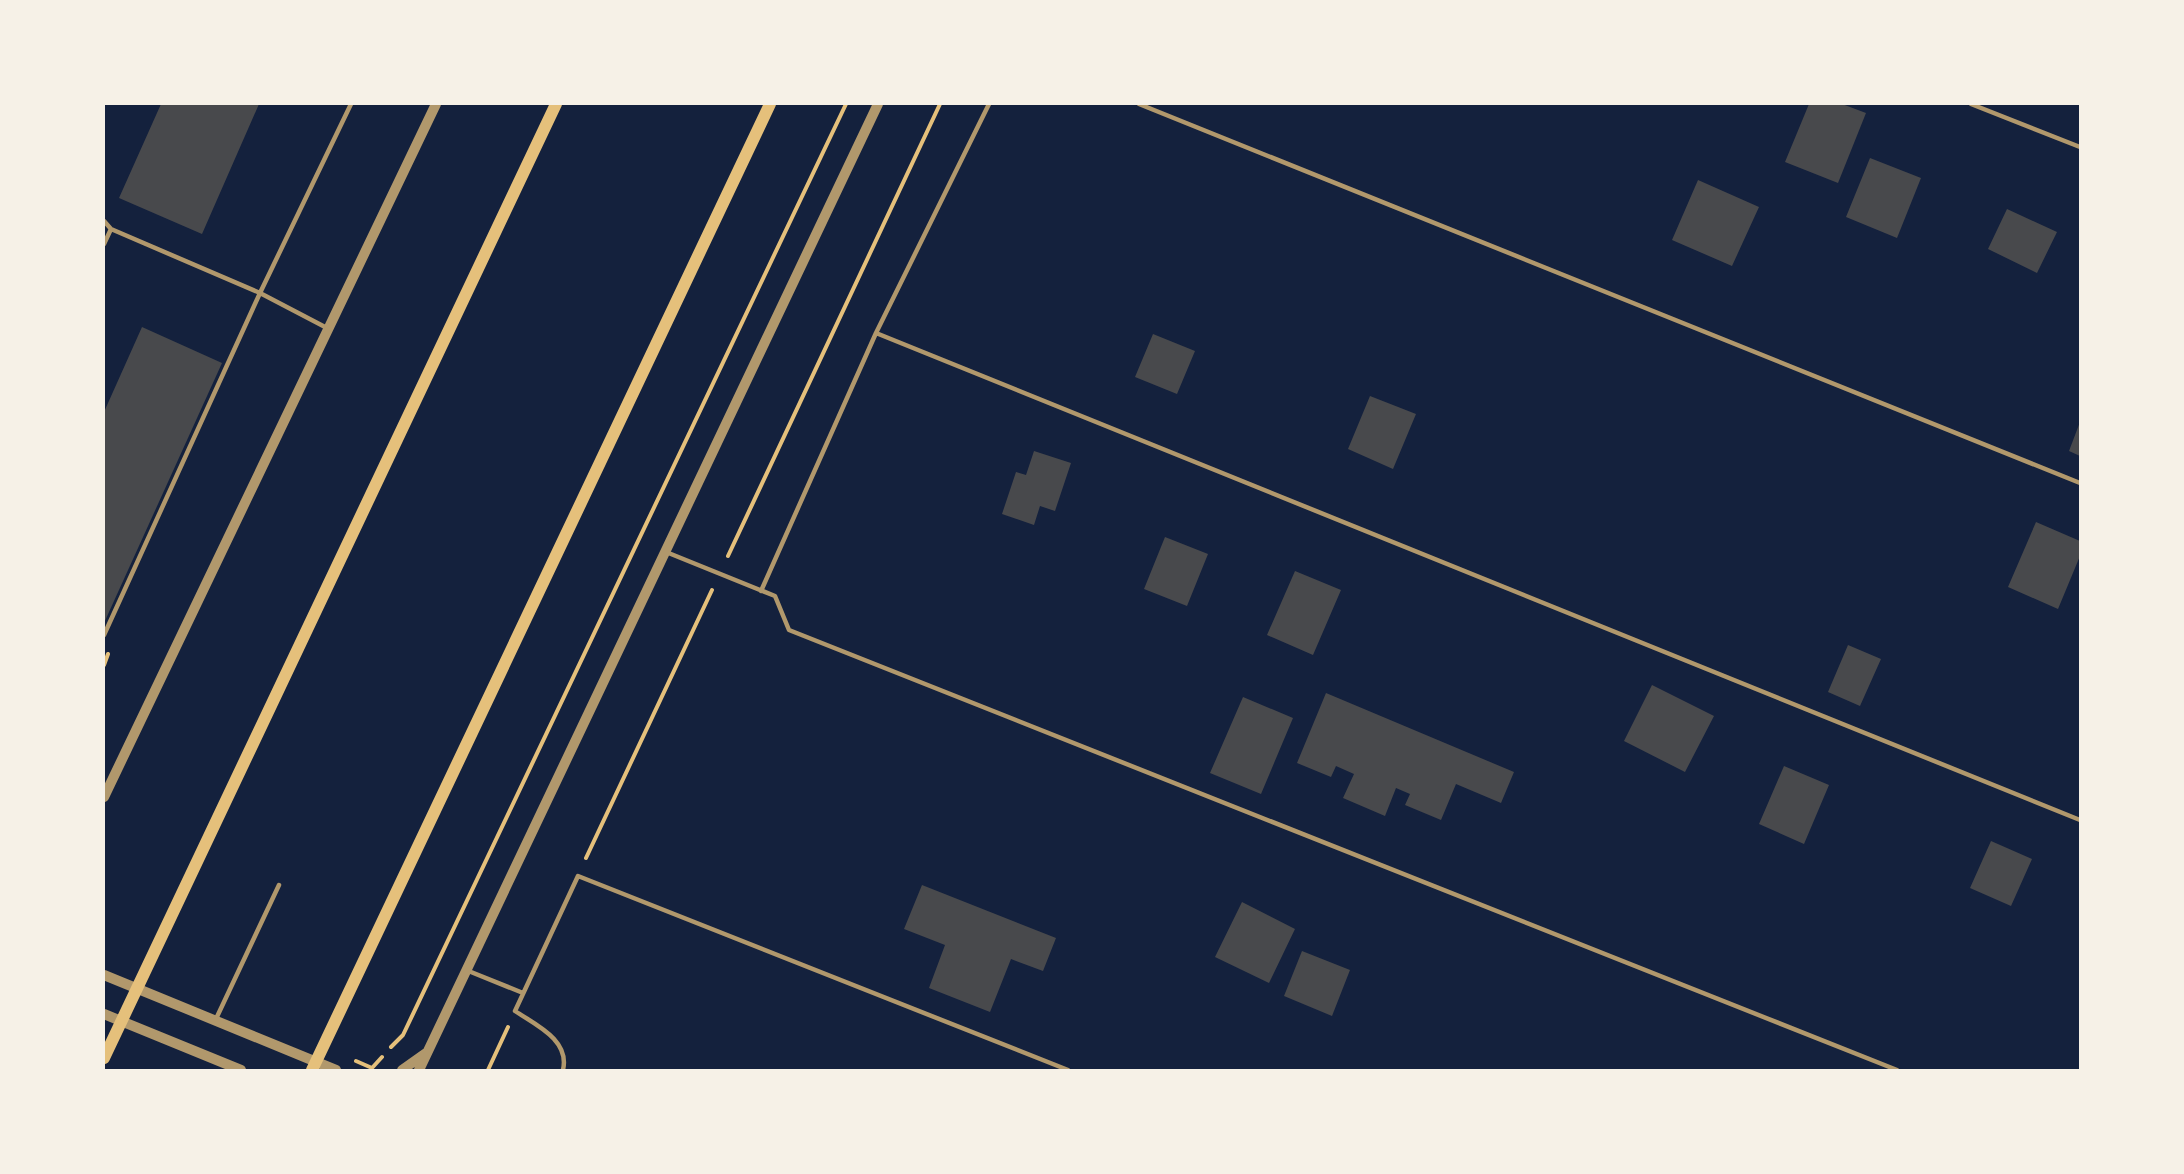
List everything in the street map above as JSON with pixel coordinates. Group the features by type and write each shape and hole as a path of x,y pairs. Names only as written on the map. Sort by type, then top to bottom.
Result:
{"main road":[{"path":"104,1058 556,104"},
{"path":"312,1071 770,104"}],"street":[{"path":"104,797 436,104"},
{"path":"418,1071 878,104"},
{"path":"104,975 336,1071"},
{"path":"104,1014 241,1071"},
{"path":"402,1071 427,1052"}],"lane":[{"path":"104,635 260,293 351,104"},
{"path":"761,591 876,333 989,104"},
{"path":"1139,104 2080,483"},
{"path":"1971,104 2080,147"},
{"path":"104,221 111,229 260,293 327,328"},
{"path":"104,244 111,229"},
{"path":"876,333 2080,820"},
{"path":"665,551 775,596 789,630 1897,1071"},
{"path":"563,1071 564,1065 556,1039 515,1011 578,876 1068,1071"},
{"path":"215,1021 279,885"},
{"path":"466,970 523,993"}],"path":[{"path":"350,1058 372,1068 403,1035 846,104"},
{"path":"578,876 940,104"},
{"path":"489,1071 515,1011"}],"building":[{"path":"161,104 259,104 202,234 119,198"},
{"path":"1809,104 1842,104 1866,113 1838,183 1785,162"},
{"path":"1870,158 1921,178 1897,238 1846,217"},
{"path":"1698,180 1759,207 1732,266 1672,240"},
{"path":"2007,209 2057,232 2037,273 1988,249"},
{"path":"142,327 222,363 104,623 104,412"},
{"path":"1153,334 1195,351 1177,394 1135,377"},
{"path":"1370,396 1416,414 1393,469 1348,449"},
{"path":"2080,422 2080,456 2069,451"},
{"path":"1034,451 1071,463 1055,511 1040,506 1034,525 1002,514 1016,472 1026,475"},
{"path":"2036,522 2080,541 2080,556 2058,609 2008,587"},
{"path":"1165,537 1208,554 1187,606 1144,589"},
{"path":"1295,571 1341,590 1313,655 1267,635"},
{"path":"1848,645 1881,659 1860,706 1828,692"},
{"path":"1652,685 1714,716 1685,772 1624,741"},
{"path":"1326,693 1514,772 1501,803 1456,784 1441,820 1405,805 1410,794 1396,788 1385,816 1343,798 1354,774 1336,766 1331,777 1297,763"},
{"path":"1243,697 1293,718 1261,794 1210,773"},
{"path":"1784,766 1829,785 1804,844 1759,824"},
{"path":"1991,841 2032,859 2011,906 1970,888"},
{"path":"922,885 1056,938 1043,971 1011,959 990,1012 929,988 945,945 904,929"},
{"path":"1242,902 1295,929 1269,983 1215,957"},
{"path":"1302,951 1350,970 1332,1016 1284,996"}]}
